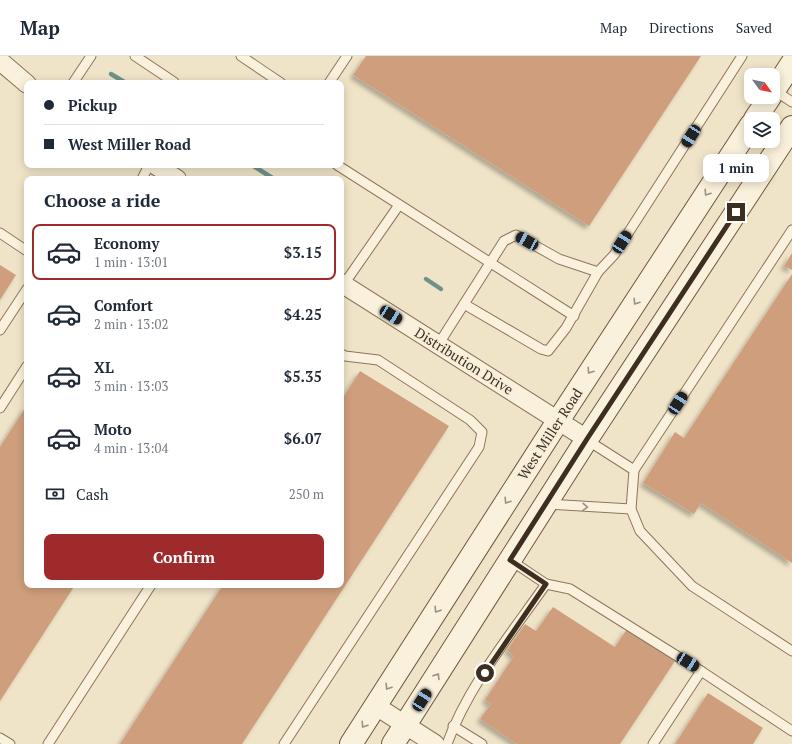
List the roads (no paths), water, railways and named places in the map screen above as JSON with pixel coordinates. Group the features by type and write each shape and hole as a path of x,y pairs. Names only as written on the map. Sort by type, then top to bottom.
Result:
{"main road":[{"path":"780,81 792,63"},
{"path":"393,744 587,439 792,127"},
{"name":"West Miller Road","path":"351,744 558,421 744,136"}],"street":[{"path":"0,61 24,81"},
{"path":"160,168 172,176"},
{"name":"Distribution Drive","path":"344,286 587,439"},
{"path":"376,706 435,744"}],"lane":[{"path":"75,80 91,56"},
{"path":"135,56 171,80"},
{"path":"241,56 277,80"},
{"path":"331,80 347,56"},
{"path":"464,304 541,349 548,351 558,341 574,316 598,272 614,255 742,56"},
{"path":"780,97 792,102"},
{"path":"342,168 574,316"},
{"path":"344,282 399,205"},
{"path":"792,230 634,470 631,509 640,532 692,586 792,651"},
{"path":"0,234 24,249"},
{"path":"438,345 504,241 516,235 560,259 598,272"},
{"path":"0,330 24,294"},
{"path":"284,744 479,448 482,432 470,420 378,360 344,356"},
{"path":"0,408 24,371"},
{"path":"587,439 634,470"},
{"path":"546,504 631,509"},
{"path":"510,560 546,584 570,589 702,671 792,731"},
{"path":"446,744 453,726 468,697 546,584"},
{"path":"48,744 149,588"},
{"path":"653,744 702,671"},
{"path":"453,726 482,744"},
{"path":"0,738 10,744"}],"waterway":[{"path":"111,74 121,80"},
{"path":"257,168 269,176"},
{"path":"426,279 441,289"}]}
